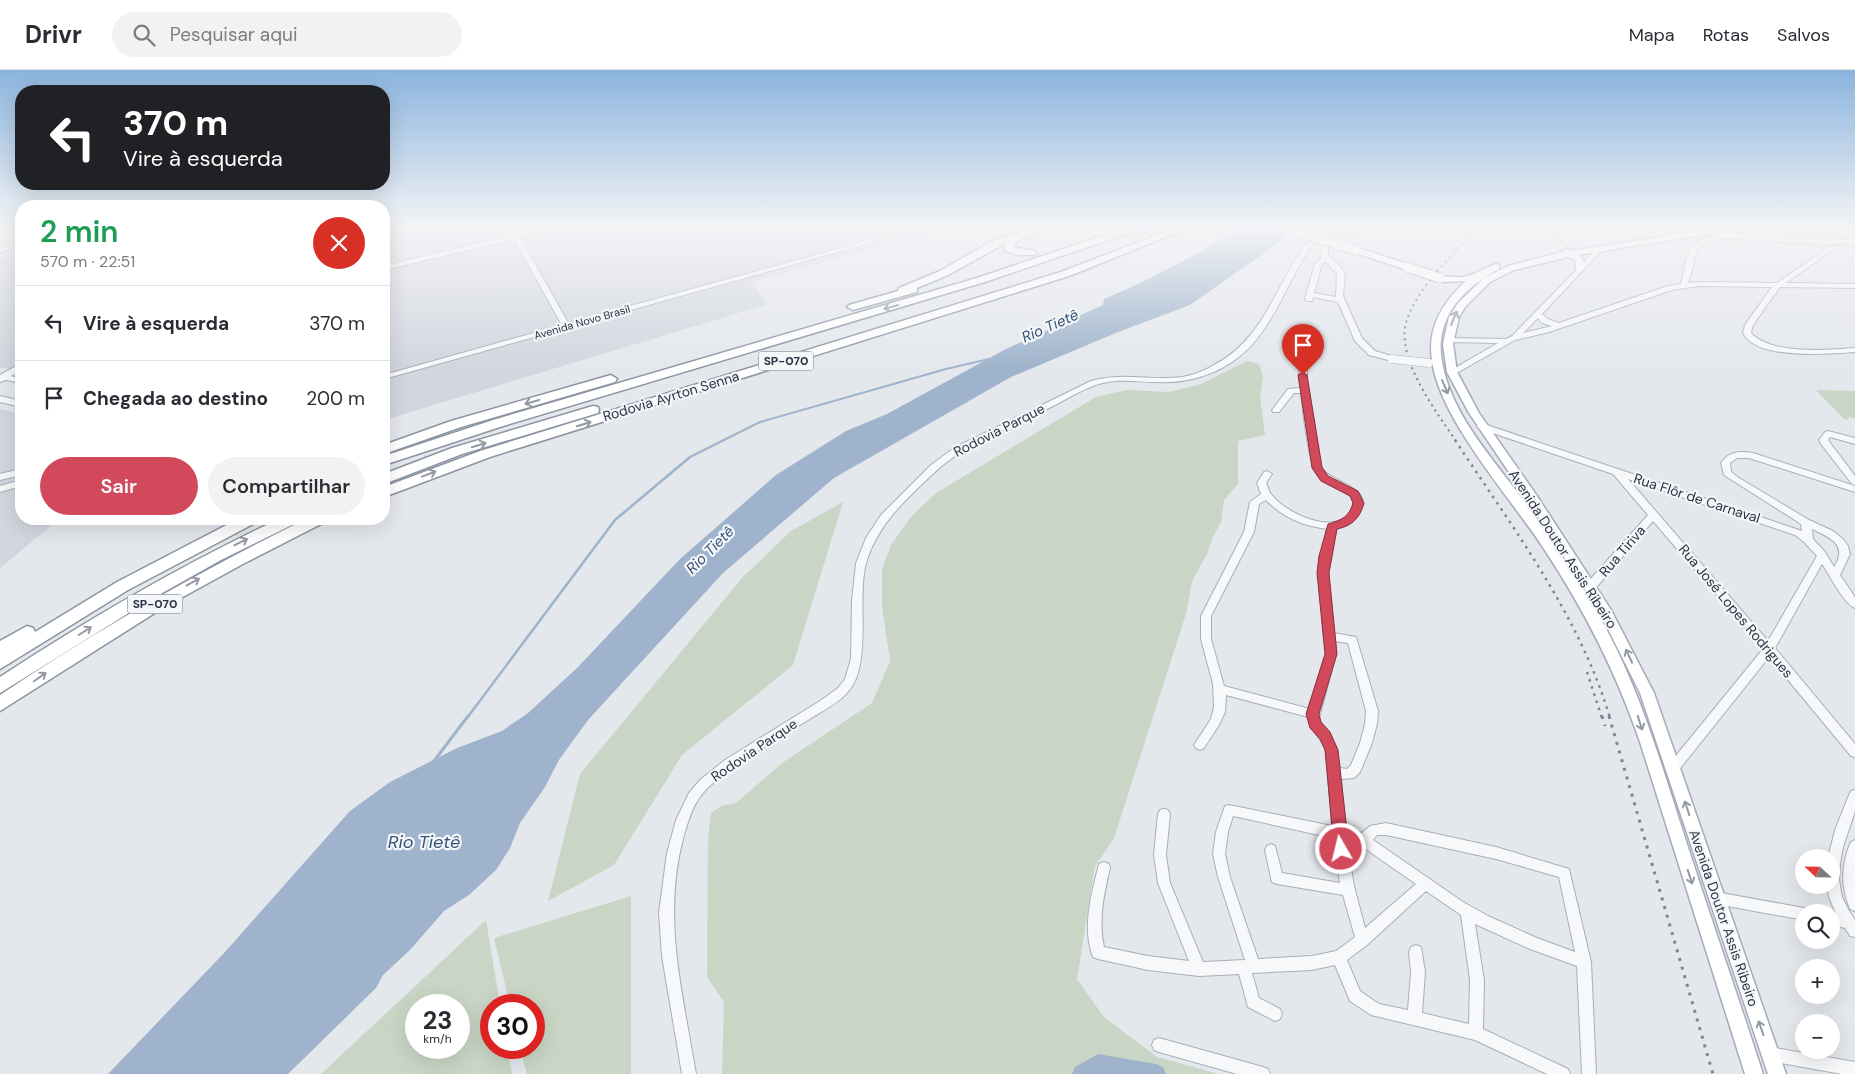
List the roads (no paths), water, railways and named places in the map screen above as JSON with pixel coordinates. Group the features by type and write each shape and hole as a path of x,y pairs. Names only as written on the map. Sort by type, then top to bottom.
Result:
{"highway":[{"path":"889,296 942,274"},
{"path":"390,448 456,424 747,340 965,274"},
{"name":"Rodovia Ayrton Senna","path":"390,459 498,423 999,274"},
{"name":"Rodovia Ayrton Senna","path":"390,477 485,443 1039,274"},
{"name":"Rodovia Ayrton Senna","path":"390,490 485,454 1065,274"},
{"path":"622,376 653,371 812,329"},
{"path":"0,650 125,573 217,525"},
{"name":"SP-070","path":"0,663 86,607 198,544 238,525"},
{"name":"SP-070","path":"0,686 38,660 160,585 278,525"},
{"name":"SP-070","path":"0,704 104,634 153,605 242,556 306,525"}],"main road":[{"path":"1429,274 1466,286 1482,274"},
{"name":"Avenida Doutor Assis Ribeiro","path":"1499,274 1487,280 1466,286 1447,307 1440,321 1433,363 1457,413 1582,598 1621,673 1661,785 1754,1074"},
{"name":"Avenida Doutor Assis Ribeiro","path":"1466,286 1461,305 1454,318 1449,340 1449,357 1452,372 1481,426 1533,499 1590,587 1621,640 1647,693 1674,767 1716,898 1777,1074"},
{"path":"1457,413 1481,426"}],"street":[{"path":"537,274 566,326"},
{"name":"Avenida Novo Brasil","path":"390,375 755,274"},
{"name":"Rodovia Parque","path":"689,1074 669,956 666,913 673,853 682,820 693,797 704,784 729,764 824,704 842,691 850,681 856,660 856,601 861,563 868,543 884,517 934,466 957,450 1094,383 1112,378 1184,379 1211,370 1224,363 1244,349 1252,340 1291,274"},
{"path":"1316,274 1310,297 1340,300"},
{"path":"1340,274 1338,294 1340,300 1358,339 1372,353 1392,359 1433,363"},
{"path":"1449,340 1510,340 1574,274"},
{"path":"1684,285 1688,274"},
{"path":"1794,274 1777,286 1749,325 1747,333 1755,342 1770,347 1814,351 1853,351"},
{"path":"1452,372 1510,340 1684,285 1855,286"},
{"path":"1536,313 1545,321 1558,325"},
{"path":"1267,474 1260,483 1266,495 1297,518 1332,526 1344,524 1358,508 1358,500 1350,491 1325,478 1317,468 1305,390 1303,354 1296,334"},
{"path":"2,378 15,370"},
{"path":"2,378 15,380"},
{"path":"1276,410 1291,391 1305,390"},
{"path":"0,399 15,403"},
{"name":"Rua Flôr de Carnaval","path":"1474,413 1508,435"},
{"name":"Rua Flôr de Carnaval","path":"1481,426 1788,528 1808,539 1822,555 1855,604"},
{"path":"1855,442 1828,434 1824,440 1825,444 1855,482"},
{"path":"1835,574 1845,552 1843,547 1827,533 1736,480 1726,469 1725,463 1727,459 1737,454 1753,456 1855,490"},
{"name":"Rua José Lopes Rodrigues","path":"1615,470 1769,648 1855,752"},
{"path":"0,477 15,473"},
{"path":"0,488 15,484"},
{"path":"1200,745 1220,708 1219,688 1205,642 1204,628 1206,616 1249,532 1255,502 1266,495"},
{"name":"Rua Tiriva","path":"1590,587 1654,514"},
{"path":"1806,522 1808,539"},
{"path":"1332,526 1323,573 1331,654 1313,714 1315,724 1326,736 1330,744 1339,832 1348,890 1362,940"},
{"path":"1674,767 1769,648 1822,555"},
{"path":"1329,636 1352,640 1372,711 1368,734 1356,768 1350,774 1334,773"},
{"path":"1219,688 1313,714"},
{"path":"1851,926 1836,896 1832,868 1838,840 1855,795"},
{"path":"1275,1014 1253,1002 1249,967 1224,877 1219,854 1222,832 1229,810 1339,832 1364,840 1466,911 1536,944 1584,962"},
{"path":"1164,814 1160,855 1164,882 1199,969"},
{"path":"1364,840 1374,830 1386,829 1496,853 1564,873 1584,962 1589,1074"},
{"path":"1855,846 1848,866 1848,877 1849,889 1855,905"},
{"path":"1271,850 1277,878 1348,890"},
{"path":"1104,868 1098,888 1095,916 1095,939 1098,952 1148,963 1199,969 1312,963 1339,957 1362,940 1426,883"},
{"path":"1716,898 1795,912"},
{"path":"1466,911 1477,980 1476,1033"},
{"path":"1414,1019 1418,972 1416,952"},
{"path":"1339,957 1356,996 1376,1010 1476,1033 1563,1074"},
{"path":"1159,1046 1263,1074"},
{"path":"1770,1054 1855,1069"}],"water":[{"name":"Rio Tietê","path":"1159,274 1234,274 1190,305 1118,332 1011,377 834,478 723,573 588,720 559,760 545,787 520,823 510,848 496,870 469,895 444,911 410,950 383,975 376,988 288,1074 108,1074 225,952 350,811 390,782 457,748 502,731 528,713 577,668 680,559 776,475 846,431 887,414 1006,349 1103,305 1104,299"}],"waterway":[{"path":"467,718 615,520 690,457 760,422 946,369 989,359"},
{"path":"434,761 468,716"},
{"name":"Rio Tietê","path":"1082,1074 1098,1064 1156,1074"}],"railway":[{"path":"1435,274 1409,314 1405,328 1405,342 1408,357 1421,388 1456,441"},
{"path":"1455,440 1543,573 1563,608 1597,680 1610,718"},
{"path":"1587,672 1602,718"},
{"path":"1602,716 1605,726"},
{"path":"1609,716 1713,1074"}]}
